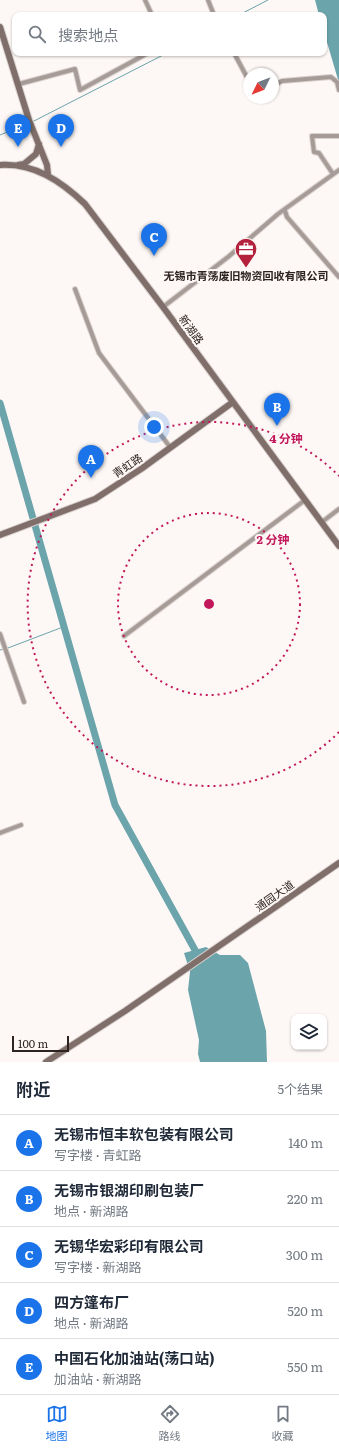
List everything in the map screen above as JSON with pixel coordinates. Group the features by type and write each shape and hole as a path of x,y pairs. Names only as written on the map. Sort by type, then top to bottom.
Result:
{"street":[{"path":"145,0 151,12"},
{"path":"208,0 213,12"},
{"path":"0,27 29,120 47,165 48,175"},
{"path":"19,84 75,69 80,90 142,56"},
{"path":"236,56 243,70"},
{"path":"279,83 282,81 331,77 337,82 339,90"},
{"path":"333,174 319,153 314,152 312,136 339,136"},
{"path":"17,165 24,164 36,154 38,151 38,142"},
{"name":"新湖路","path":"0,165 17,165 48,175 70,190 85,204 163,307 339,546"},
{"path":"163,307 339,170"},
{"path":"285,211 287,217 339,277"},
{"path":"75,289 99,353 170,447"},
{"name":"青虹路","path":"0,534 47,518 95,499 233,402"},
{"path":"124,636 305,500"},
{"path":"322,522 339,509"},
{"path":"0,634 24,702"},
{"path":"0,833 21,825"},
{"name":"通园大道","path":"46,1062 125,1011 339,863"}],"water":[{"path":"315,0 339,0 339,83 327,42 327,12 318,12"},
{"path":"206,947 220,955 240,955 248,963 266,1031 267,1062 200,1062 198,1054 199,1040 188,990 190,972 184,953"}],"waterway":[{"path":"245,12 268,0"},
{"path":"32,122 161,56"},
{"path":"0,135 27,124"},
{"path":"0,403 115,805 195,950 197,958"},
{"path":"8,648 63,627"},
{"path":"0,650 5,649"}],"place":[{"name":"中国石化加油站(荡口站)","path":"18,147"},
{"name":"四方篷布厂","path":"61,147"},
{"name":"无锡华宏彩印有限公司","path":"154,256"},
{"name":"无锡市青荡废旧物资回收有限公司","path":"246,268"},
{"name":"无锡市银湖印刷包装厂","path":"277,426"},
{"name":"无锡市恒丰软包装有限公司","path":"91,478"}]}
